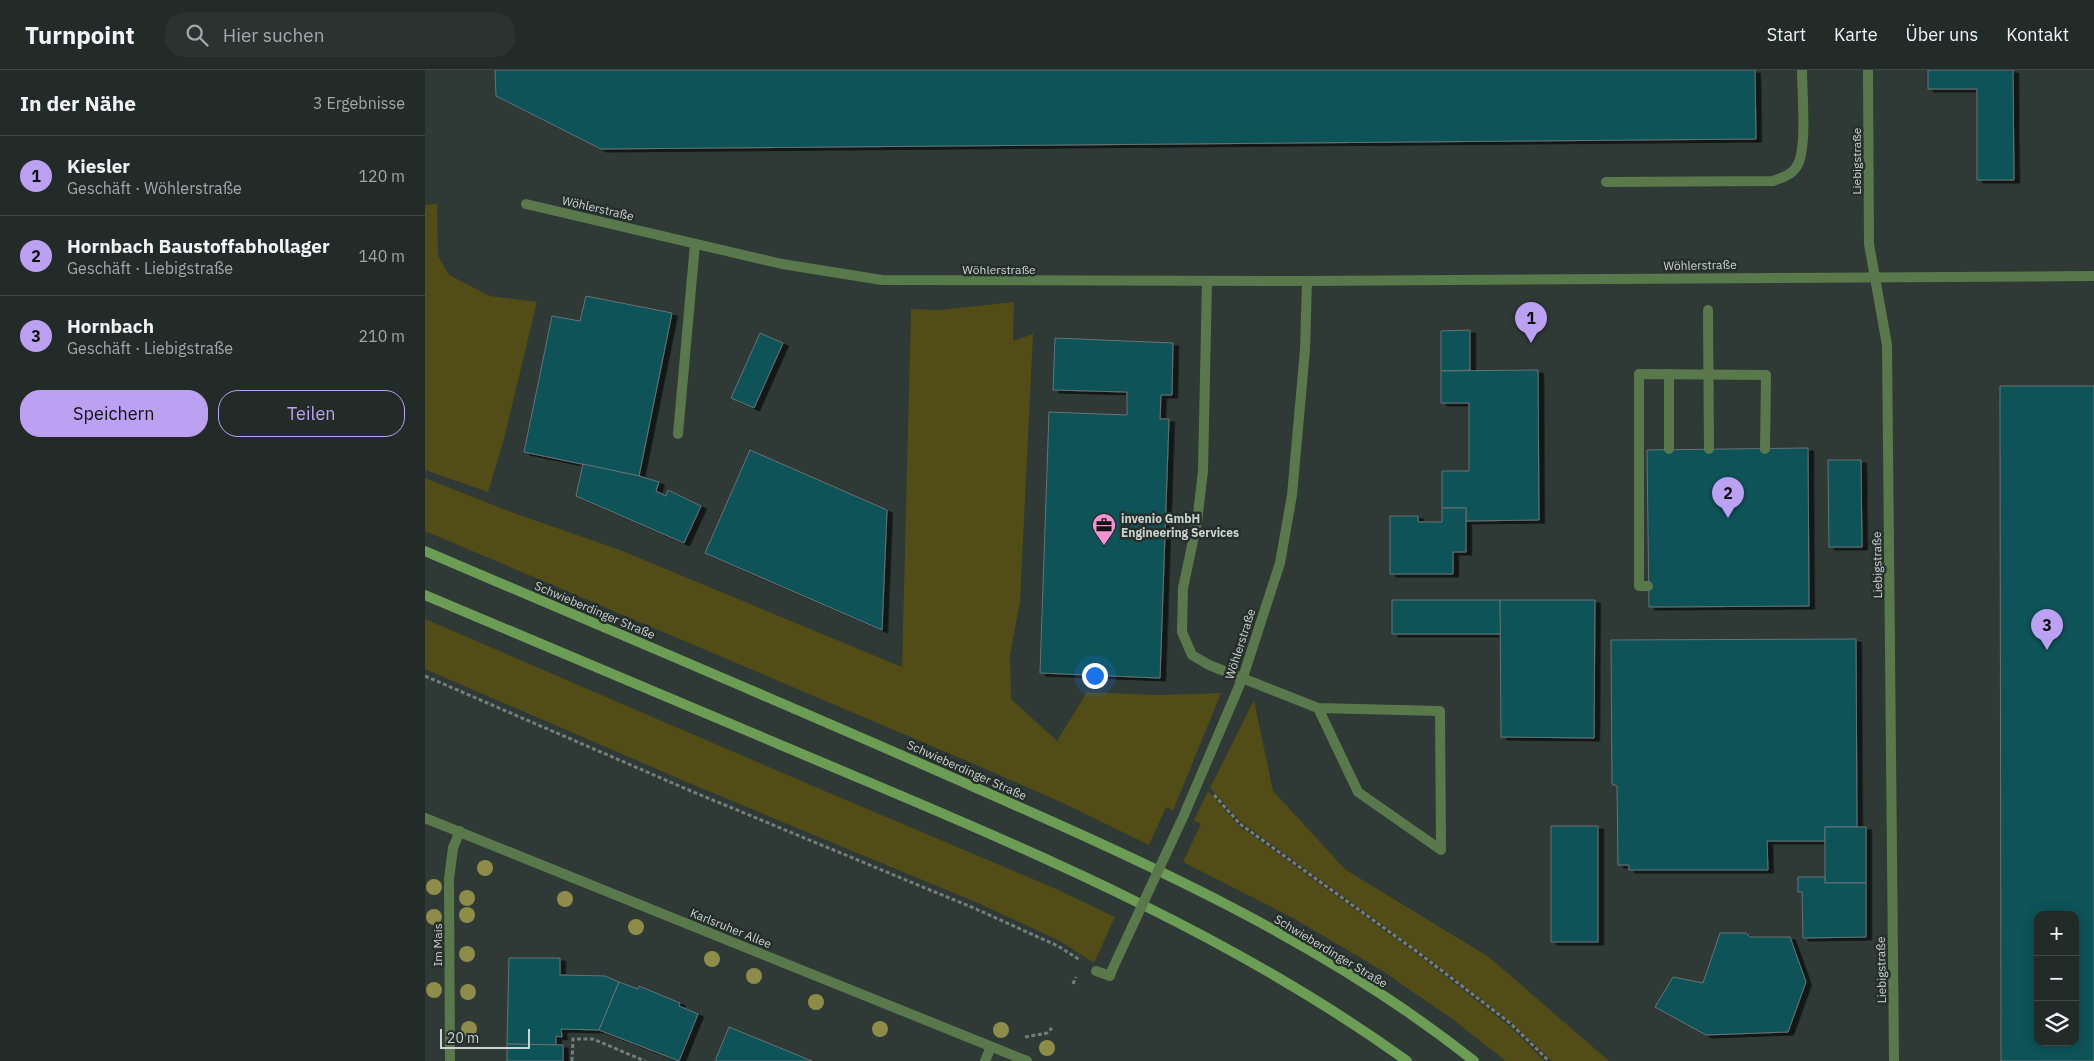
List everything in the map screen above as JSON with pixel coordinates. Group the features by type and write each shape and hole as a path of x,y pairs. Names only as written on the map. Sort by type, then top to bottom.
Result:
{"main road":[{"name":"Schwieberdinger Straße","path":"425,551 687,662 1097,841 1239,910 1300,944 1408,1013 1474,1061"},
{"path":"425,595 1080,873 1223,945 1335,1012 1407,1061"}],"street":[{"path":"1606,182 1773,181 1789,175 1798,164 1802,149 1802,70"},
{"name":"Liebigstraße","path":"1868,70 1869,244 1887,345 1894,1061"},
{"name":"Wöhlerstraße","path":"526,204 782,264 881,280 1307,281 2094,276"},
{"path":"678,434 695,244"},
{"path":"1207,281 1203,471 1197,522 1183,588 1181,632 1192,655 1209,665 1318,708 1440,711 1441,850 1358,792 1318,708"},
{"name":"Wöhlerstraße","path":"1096,971 1110,976 1201,780 1243,678 1280,563 1292,495 1305,350 1307,281"},
{"path":"1709,310 1709,449"},
{"path":"1649,586 1639,586 1639,374 1766,375 1765,449"},
{"path":"1669,374 1669,449"},
{"name":"Karlsruher Allee","path":"425,818 1027,1061"},
{"name":"Im Mais","path":"451,1061 449,879 453,848 460,831"},
{"path":"985,1061 991,1047"}],"path":[{"path":"425,676 682,788 976,909 1058,946 1096,971"},
{"path":"1201,780 1240,824 1416,951 1510,1023 1549,1061"},
{"path":"572,1061 573,1039 593,1039 645,1061"}],"shaded area":[{"path":"437,204 438,256 449,275 490,296 537,302 503,443 488,492 425,470 425,205"},
{"path":"1014,302 1013,341 1033,334 1020,602 1010,654 1011,699 1057,741 1087,692 1158,695 1221,693 1173,811 1166,807 1149,845 1065,804 974,764 425,531 425,478 511,512 620,550 902,667 911,309 939,310"},
{"path":"425,619 1054,888 1115,917 1094,963 1060,941 978,903 696,786 425,669"},
{"path":"1254,700 1273,791 1346,870 1489,957 1609,1061 1552,1061 1510,1021 1416,949 1241,822 1210,788"},
{"path":"1208,791 1239,826 1414,952 1508,1025 1545,1061 1506,1061 1451,1018 1381,970 1293,918 1183,862 1201,824 1194,820"}],"building":[{"path":"495,70 1755,70 1756,139 601,149 496,96"},
{"path":"1928,70 2013,70 2014,180 1977,180 1977,89 1928,89"},
{"path":"586,296 672,313 639,476 524,452 552,316 580,321"},
{"path":"1470,330 1470,370 1441,371 1441,331"},
{"path":"760,333 783,343 754,408 731,398"},
{"name":"invenio GmbH Engineering Services","path":"1055,338 1173,343 1172,395 1161,395 1160,419 1169,419 1160,678 1040,673 1049,412 1127,415 1127,392 1053,390"},
{"path":"1538,370 1539,520 1466,521 1466,508 1442,508 1442,471 1469,471 1469,403 1441,403 1441,371"},
{"path":"2000,386 2094,386 2094,1061 2001,1061"},
{"path":"1808,448 1809,606 1649,607 1647,450"},
{"path":"750,450 887,510 882,630 705,553"},
{"path":"1828,460 1861,460 1862,547 1829,547"},
{"path":"583,464 659,482 656,491 666,496 668,490 701,506 684,543 576,496"},
{"path":"1442,508 1466,508 1466,552 1453,552 1453,574 1390,574 1390,516 1418,516 1418,522 1442,522"},
{"path":"1392,600 1500,600 1501,634 1392,634"},
{"path":"1500,600 1595,600 1594,738 1501,737"},
{"path":"1856,639 1857,827 1825,827 1825,841 1767,841 1768,870 1629,870 1629,865 1618,865 1617,786 1612,784 1611,640"},
{"path":"1551,826 1598,826 1598,942 1551,942"},
{"path":"1825,827 1866,827 1866,883 1825,883"},
{"path":"1798,877 1825,877 1825,883 1866,883 1866,937 1803,938 1802,892 1798,892"},
{"path":"1720,933 1746,933 1750,937 1790,937 1806,982 1788,1032 1706,1035 1655,1007 1673,977 1703,983"},
{"path":"509,958 560,958 560,975 605,976 619,982 599,1030 561,1029 562,1037 556,1036 556,1045 507,1044"},
{"path":"619,982 638,989 639,986 680,1003 679,1006 698,1014 679,1061 599,1030"},
{"path":"729,1027 812,1061 715,1061"},
{"path":"507,1044 563,1045 563,1061 507,1061"}],"place":[{"name":"Kiesler","path":"1531,343"},
{"name":"Hornbach Baustoffabhollager","path":"1728,518"},
{"name":"invenio GmbH Engineering Services","path":"1104,546"},
{"name":"Hornbach","path":"2047,650"}]}
